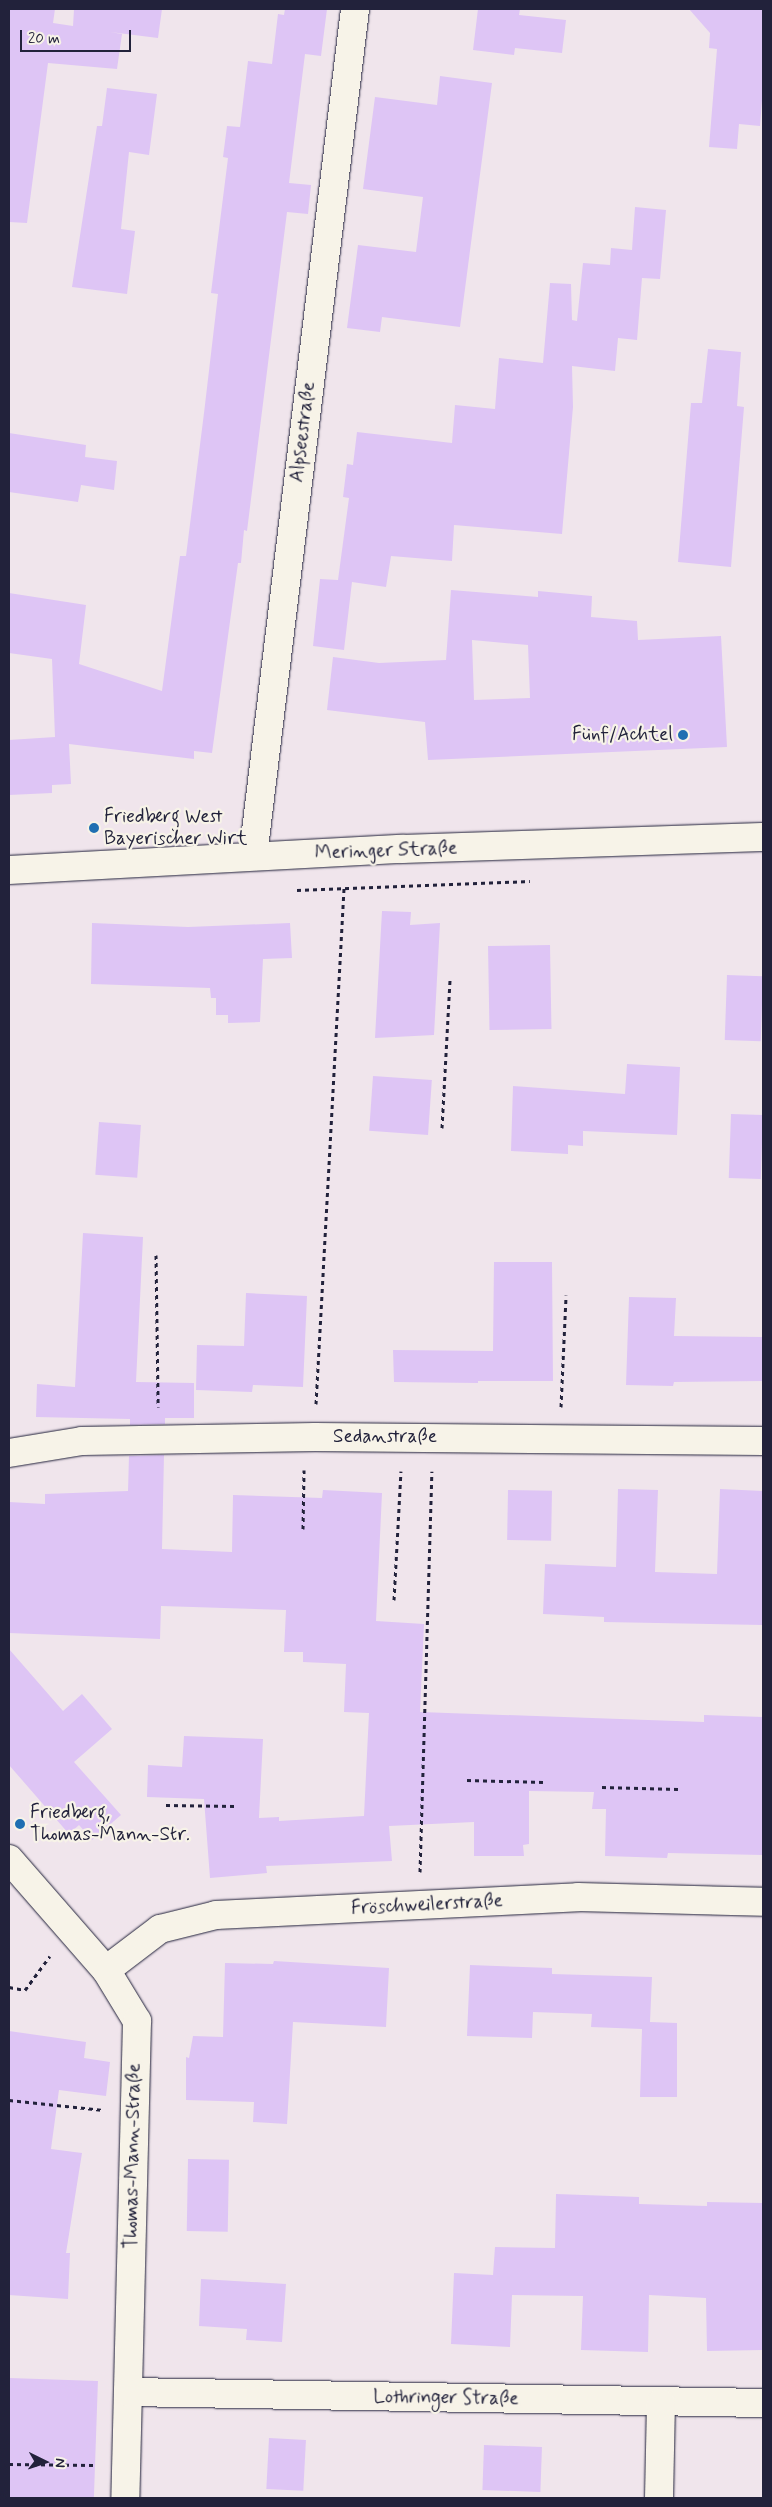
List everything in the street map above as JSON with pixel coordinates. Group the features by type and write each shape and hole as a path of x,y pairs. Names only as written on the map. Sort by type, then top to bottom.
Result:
{"street":[{"name":"Alpseestraße","path":"253,856 355,9"},
{"name":"Meringer Straße","path":"9,870 253,856 763,837"},
{"name":"Sedanstraße","path":"9,1453 82,1441 158,1439 310,1437 763,1440"},
{"name":"Thomas-Mann-Straße","path":"9,1859 106,1970 137,2021 133,2113 126,2498"},
{"name":"Fröschweilerstraße","path":"106,1970 160,1929 216,1916 420,1907 578,1897 763,1902"},
{"name":"Lothringer Straße","path":"128,2392 661,2403 763,2403"},
{"path":"659,2498 661,2403"}],"path":[{"path":"303,1529 346,853"},
{"name":"Meringer Straße","path":"295,890 540,880"},
{"path":"442,1128 450,978"},
{"path":"156,1255 158,1439"},
{"path":"560,1438 566,1295"},
{"path":"420,1907 431,1482 435,1438"},
{"path":"394,1600 402,1439"},
{"path":"467,1780 543,1782"},
{"path":"602,1786 678,1789"},
{"path":"166,1805 235,1806"},
{"path":"9,1987 25,1990 70,1930"},
{"path":"9,2100 133,2113"},
{"path":"9,2464 126,2466"}],"building":[{"path":"9,9 55,9 53,23 73,26 74,9 162,9 158,38 110,32 122,34 117,69 48,63 27,223 9,222"},
{"path":"285,9 327,9 321,56 305,54 289,183 311,185 308,214 287,212 247,531 244,530 241,563 238,563 212,753 194,751 194,759 69,744 71,784 52,785 52,793 9,795 9,740 55,737 52,659 9,653 9,593 86,605 79,664 162,691 180,556 186,556 218,294 211,293 228,158 223,157 227,126 240,127 248,61 272,64 278,14 284,15"},
{"path":"478,9 520,9 519,15 566,20 562,53 515,48 514,55 473,50"},
{"path":"689,9 763,9 763,87 760,126 739,124 737,149 709,147 717,49 709,48 710,33"},
{"path":"440,76 492,83 460,327 382,317 380,332 347,328 358,245 416,252 423,197 363,189 375,97 437,105"},
{"path":"107,88 157,94 149,155 129,152 121,229 135,231 127,294 72,287 97,126 102,126"},
{"path":"635,207 666,210 660,279 642,278 637,340 618,338 615,371 572,366 573,407 562,534 454,525 452,561 391,556 386,587 352,582 344,650 313,646 320,579 338,580 349,498 343,497 347,464 353,465 357,432 452,443 455,405 495,409 499,358 543,363 550,283 571,284 572,320 577,321 583,263 610,265 611,248 632,250"},
{"path":"708,349 741,352 737,406 744,407 731,567 678,562 691,403 702,403"},
{"path":"9,433 86,445 85,457 117,461 114,490 81,485 78,502 9,492"},
{"path":"451,590 538,597 538,591 592,596 591,617 637,621 638,640 721,636 727,747 428,760 425,722 327,710 333,657 379,663 446,660","holes":["472,640 528,645 530,698 474,700"]},
{"path":"382,911 411,912 410,925 440,923 434,1035 375,1038"},
{"path":"92,923 188,927 290,923 292,958 263,959 260,1022 228,1023 228,1015 216,1015 216,998 211,998 210,988 91,984"},
{"path":"550,945 551,1029 489,1030 488,946"},
{"path":"727,975 763,976 761,1041 725,1040"},
{"path":"627,1064 680,1067 677,1135 583,1131 583,1146 568,1145 568,1154 511,1151 513,1086 625,1094"},
{"path":"373,1076 432,1080 428,1135 369,1131"},
{"path":"731,1114 763,1115 761,1179 729,1178"},
{"path":"99,1122 141,1125 137,1178 95,1175"},
{"path":"83,1233 143,1237 136,1382 194,1383 194,1418 165,1418 165,1424 130,1425 130,1419 36,1417 37,1384 75,1387"},
{"path":"494,1262 552,1262 553,1381 478,1381 478,1383 394,1382 393,1350 493,1351"},
{"path":"246,1293 307,1296 303,1387 253,1385 252,1392 196,1390 197,1345 244,1346"},
{"path":"629,1297 676,1298 674,1336 763,1337 763,1381 674,1382 673,1386 626,1385"},
{"path":"164,1455 162,1549 232,1552 233,1495 322,1498 323,1490 382,1493 376,1621 424,1624 420,1712 704,1722 704,1715 763,1717 763,1855 668,1853 667,1858 605,1856 606,1809 592,1809 594,1792 529,1791 529,1844 523,1845 524,1856 474,1856 474,1822 389,1826 392,1861 266,1866 267,1873 210,1878 204,1799 147,1797 148,1765 182,1767 184,1736 263,1739 259,1818 279,1817 279,1821 364,1816 369,1713 344,1712 346,1664 303,1662 303,1652 284,1652 286,1610 161,1606 160,1639 9,1633 9,1502 45,1504 45,1494 128,1491 129,1456"},
{"path":"618,1489 658,1490 655,1572 717,1574 720,1489 763,1491 763,1625 604,1622 604,1617 543,1614 545,1564 616,1567"},
{"path":"508,1490 552,1491 551,1541 507,1540"},
{"path":"9,1649 63,1711 82,1694 112,1729 74,1762 121,1815 92,1840 79,1825 69,1834 9,1765"},
{"path":"274,1961 389,1968 386,2027 293,2022 287,2124 253,2122 254,2102 186,2100 186,2057 189,2058 193,2036 223,2037 225,1963 273,1964"},
{"path":"470,1965 552,1968 552,1974 652,1977 650,2022 677,2023 677,2097 640,2097 642,2029 591,2027 592,2014 533,2012 532,2038 467,2036"},
{"path":"9,2031 86,2042 84,2058 110,2062 106,2096 59,2090 51,2149 82,2153 66,2253 70,2253 68,2299 9,2295"},
{"path":"188,2159 229,2160 228,2232 187,2231"},
{"path":"556,2194 639,2197 639,2204 707,2206 707,2202 763,2203 763,2350 707,2351 706,2298 649,2295 648,2352 581,2350 583,2296 512,2295 510,2347 451,2344 454,2273 493,2275 495,2247 555,2248"},
{"path":"201,2279 286,2284 282,2342 246,2340 247,2329 199,2326"},
{"path":"9,2378 98,2381 94,2498 9,2498"},
{"path":"269,2438 306,2440 303,2491 266,2489"},
{"path":"484,2445 542,2447 540,2492 482,2490"}],"place":[{"name":"Fünf/Achtel","path":"683,735"},
{"name":"Friedberg West Bayerischer Wirt","path":"94,828"},
{"name":"Friedberg, Thomas-Mann-Str.","path":"20,1824"}]}
